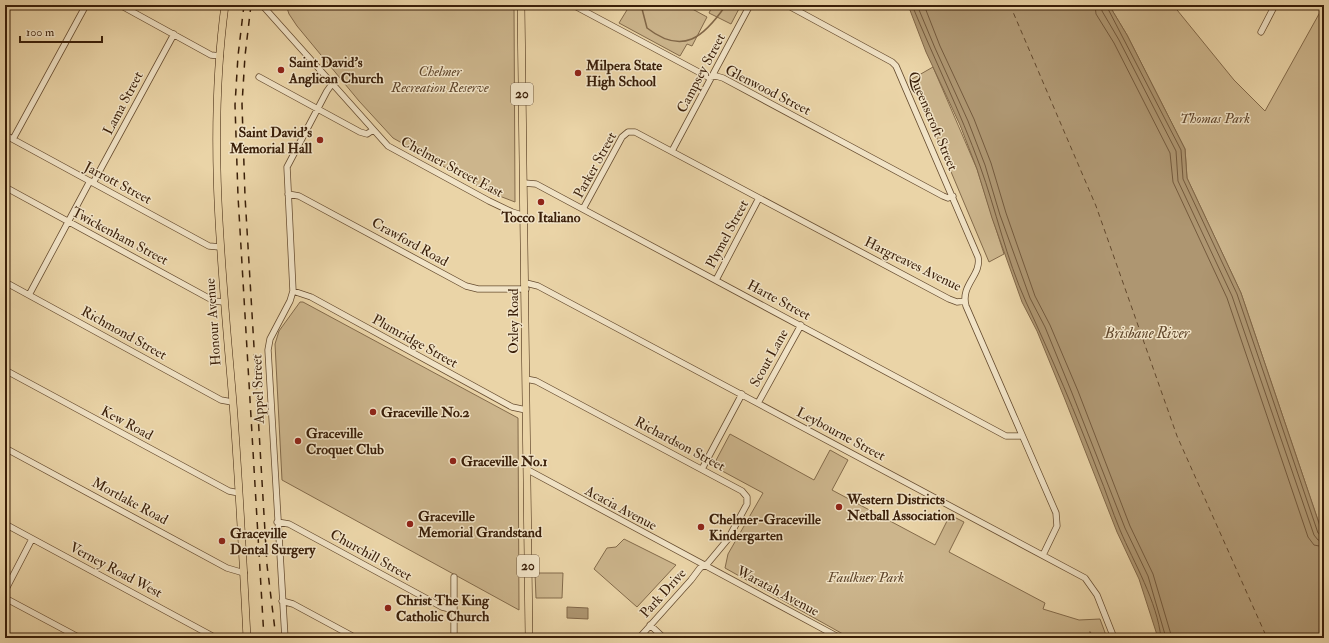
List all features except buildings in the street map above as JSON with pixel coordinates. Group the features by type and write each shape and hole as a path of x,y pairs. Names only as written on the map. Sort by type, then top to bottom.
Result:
{"main road":[{"name":"Honour Avenue","path":"225,5 220,56 215,151 220,247 239,493 247,638"},
{"name":"Oxley Road","path":"521,5 526,286 529,638"}],"street":[{"path":"13,139 86,5"},
{"path":"120,5 211,55 220,56"},
{"name":"Glenwood Street","path":"573,5 708,77 712,76 723,78 943,196 948,198 953,196"},
{"name":"Campsey Street","path":"672,151 750,5"},
{"name":"Queenscroft Street","path":"787,5 894,63 953,196 979,260 978,267 966,291 965,301"},
{"name":"Chelmer Street East","path":"266,6 332,84 390,148 489,201 512,212 525,216"},
{"path":"1261,32 1274,6"},
{"name":"Lama Street","path":"29,295 68,222 92,182 174,34"},
{"path":"259,78 363,133 368,134 373,130"},
{"name":"Appel Street","path":"284,638 268,350 270,339 290,301 293,291 288,164 332,84"},
{"name":"Hargreaves Avenue","path":"628,132 638,133 949,299 955,302 965,301 1057,518 1056,529 1044,555"},
{"name":"Parker Street","path":"583,209 621,140 628,132"},
{"name":"Jarrott Street","path":"5,135 210,246 220,247"},
{"name":"Harte Street","path":"524,183 534,183 1006,436 1022,436"},
{"name":"Twickenham Street","path":"5,187 214,301 224,302"},
{"name":"Crawford Road","path":"288,194 300,196 469,288 526,286"},
{"name":"Plymel Street","path":"716,280 760,198"},
{"name":"Richmond Street","path":"5,282 221,400 232,402"},
{"name":"Leybourne Street","path":"526,286 538,286 1044,555 1088,580 1097,595 1114,638"},
{"name":"Plumridge Street","path":"293,291 311,297 512,407 526,410"},
{"name":"Scout Lane","path":"758,403 801,326"},
{"name":"Kew Road","path":"5,370 229,491 239,493"},
{"name":"Richardson Street","path":"526,379 536,381 742,491 748,500 746,507 730,535 704,566"},
{"path":"702,469 742,394"},
{"name":"Mortlake Road","path":"5,448 227,568 244,573"},
{"name":"Acacia Avenue","path":"528,470 704,566"},
{"name":"Churchill Street","path":"277,522 289,524 442,607 454,610"},
{"name":"Verney Road West","path":"5,524 216,638"},
{"path":"5,591 32,539"},
{"name":"Park Drive","path":"639,638 704,566"},
{"name":"Waratah Avenue","path":"704,566 840,638"},
{"path":"454,577 454,638"},
{"path":"5,598 80,638"},
{"path":"282,601 293,604 356,638"},
{"path":"650,625 664,638"}],"green space":[{"name":"Chelmer Recreation Reserve","path":"286,5 514,5 515,202 489,192 393,138 359,101 297,26 289,14"},
{"path":"630,5 685,5 707,17 692,46 687,44 680,56 619,23"},
{"path":"713,5 741,5 731,24 709,13"},
{"name":"Thomas Park","path":"1109,5 1173,5 1234,80 1265,111 1324,5 1324,538 1241,293 1187,178 1185,149 1127,35"},
{"path":"933,67 977,169 1004,254 989,262 912,79"},
{"path":"300,302 303,302 518,418 519,610 282,480 275,344 279,331"},
{"name":"Faulkner Park","path":"730,434 814,480 830,450 848,460 832,490 935,545 950,515 964,522 949,552 1045,603 1043,609 1079,620 1100,619 1107,638 850,638 725,568 728,554 763,493 713,466"},
{"path":"624,539 676,565 637,607 594,569 607,548 616,547"},
{"path":"535,573 563,573 562,598 536,598"}],"water":[{"name":"Brisbane River","path":"908,5 1109,5 1127,35 1185,149 1187,178 1241,293 1324,538 1324,638 1158,638 1139,579 1117,532 1037,331 1022,302 992,218 977,169 960,125 926,52"},
{"path":"567,607 588,608 588,619 567,618"}],"waterway":[{"path":"641,5 647,28 671,41 692,39 701,34 726,5"},
{"path":"1090,632 1093,638"}],"ferry route":[{"path":"1010,5 1096,206 1177,436 1267,638"}],"railway":[{"path":"244,5 238,56 235,105 238,196 264,638"},
{"path":"251,5 245,56 242,104 245,196 267,565 276,638"}],"place":[{"name":"Saint David's Anglican Church","path":"281,70"},
{"name":"Milpera State High School","path":"578,73"},
{"name":"Saint David's Memorial Hall","path":"320,140"},
{"name":"Tocco Italiano","path":"541,202"},
{"name":"Graceville No.2","path":"373,412"},
{"name":"Graceville Croquet Club","path":"298,441"},
{"name":"Graceville No.1","path":"453,461"},
{"name":"Western Districts Netball Association","path":"839,507"},
{"name":"Graceville Memorial Grandstand","path":"410,524"},
{"name":"Chelmer-Graceville Kindergarten","path":"701,527"},
{"name":"Graceville Dental Surgery","path":"222,541"},
{"name":"Christ The King Catholic Church","path":"388,608"}]}
